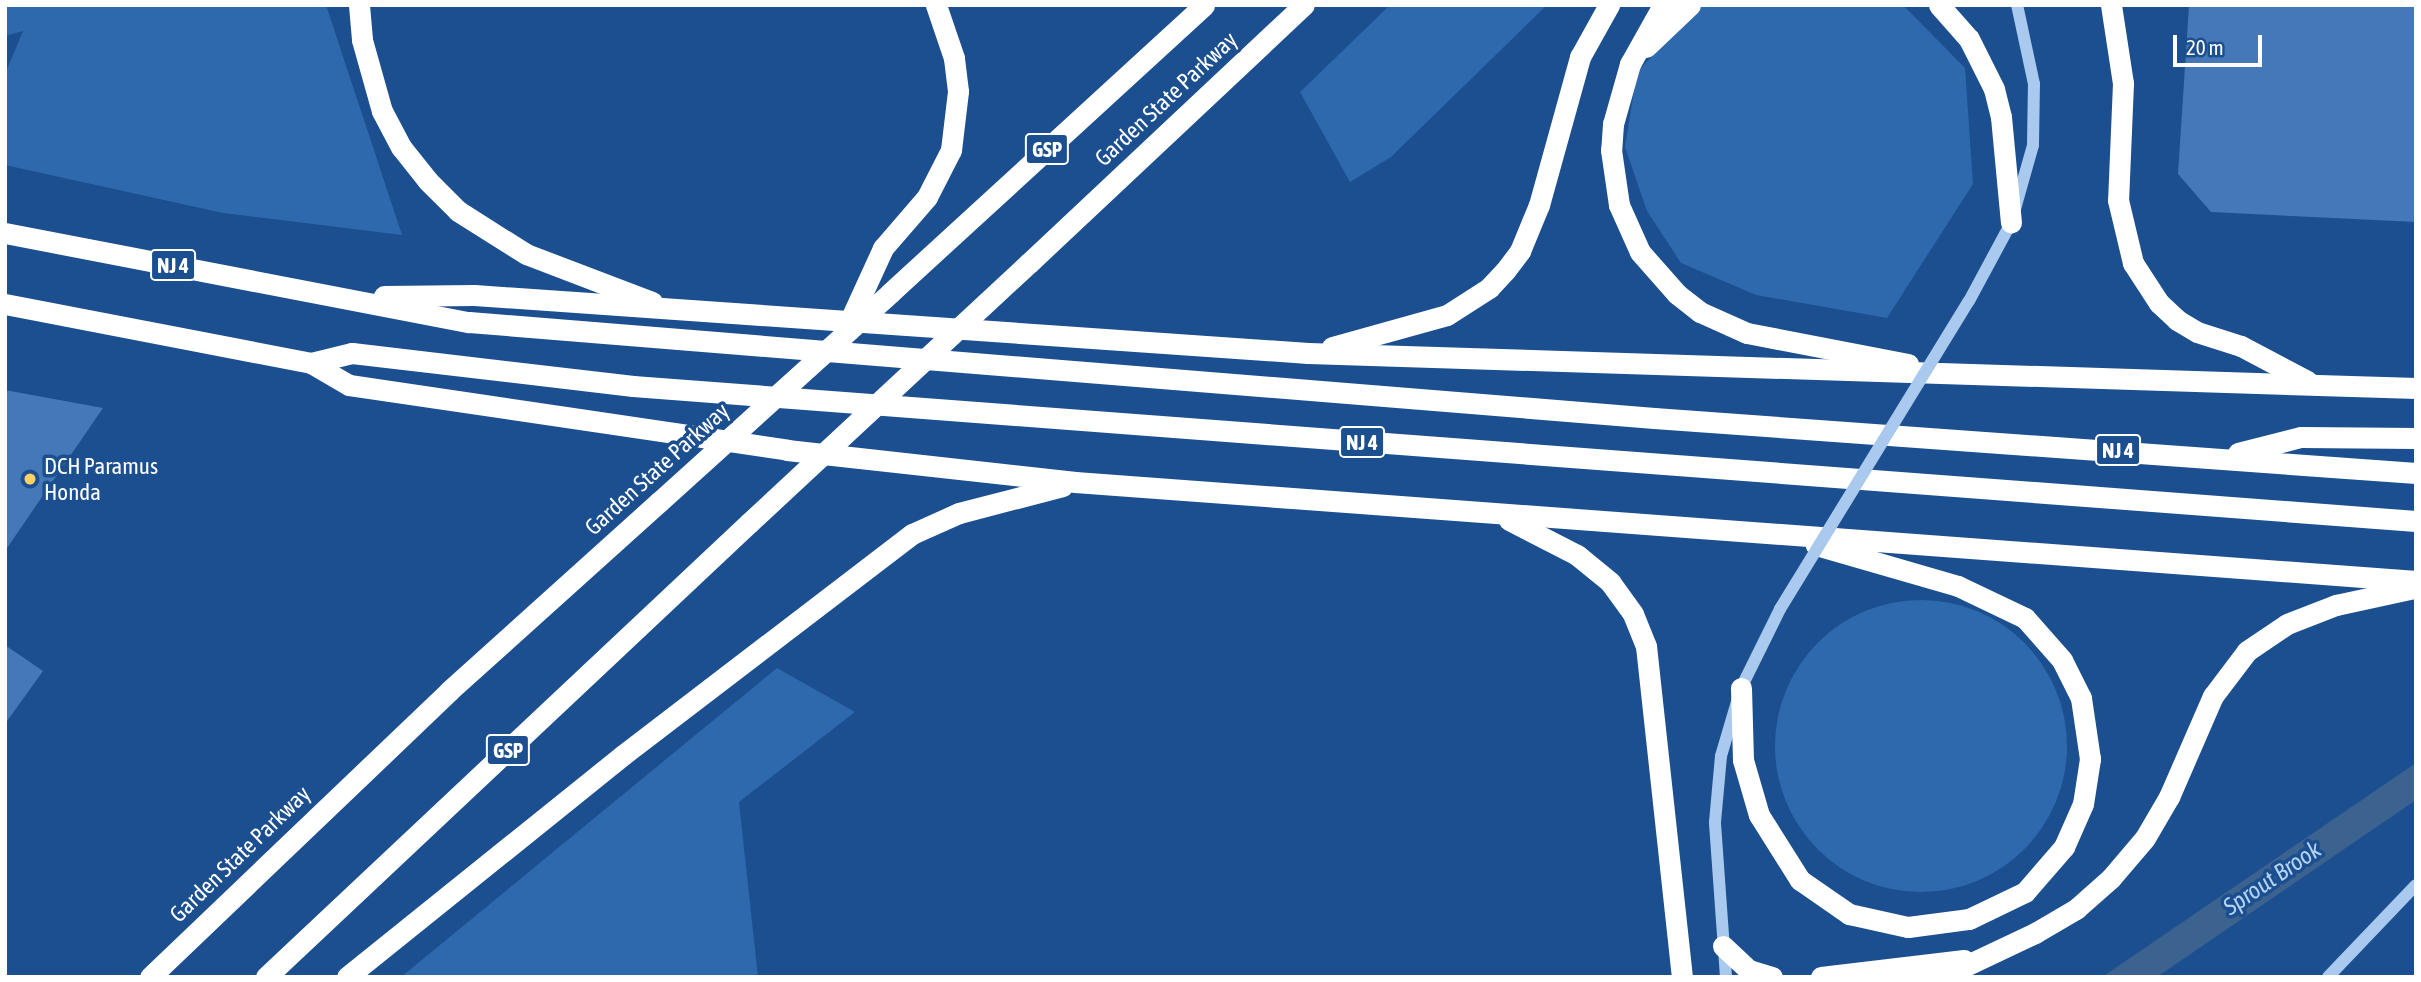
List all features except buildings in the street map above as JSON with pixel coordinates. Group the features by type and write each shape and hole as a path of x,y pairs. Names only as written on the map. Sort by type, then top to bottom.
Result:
{"highway":[{"path":"359,5 365,51 382,111 401,147 458,211 526,254 674,310"},
{"path":"842,338 883,248 927,197 951,150 958,91 954,58 936,5"},
{"name":"Garden State Parkway","path":"150,977 449,691 842,338 1203,5"},
{"name":"Garden State Parkway","path":"266,977 1304,5"},
{"path":"1308,353 1447,315 1489,288 1505,271 1520,251 1539,205 1580,57 1609,5"},
{"path":"1663,5 1630,64 1613,124 1614,179 1627,227 1640,252 1677,294 1724,323 1772,340 1979,377"},
{"path":"1630,64 1690,5"},
{"path":"1939,5 1969,39 1993,89 2001,117 2011,223"},
{"path":"2111,5 2123,83 2119,210 2133,263 2159,303 2177,320 2197,332 2241,346 2311,383"},
{"name":"NJ 4","path":"5,233 468,322 755,349 2416,473"},
{"path":"340,296 474,295 1308,353 1979,377 2416,387"},
{"name":"NJ 4","path":"5,304 311,363 352,353 633,387 2416,521"},
{"path":"311,363 349,385 437,400 787,450 1075,482 2416,581"},
{"path":"2220,457 2301,437 2416,438"},
{"path":"347,977 645,738 912,534 959,513 1075,482"},
{"path":"1497,515 1577,555 1610,582 1633,614 1646,646 1654,698 1682,977"},
{"path":"1741,688 1748,785 1779,852 1800,880 1824,900 1869,921 1908,927 1941,925 1999,907 2025,892 2064,847 2083,804 2090,759 2081,698 2062,660 2025,618 1958,586 1774,533"},
{"path":"1942,977 2076,909 2111,878 2146,838 2169,797 2213,696 2247,651 2287,624 2324,610 2416,587"},
{"path":"1723,946 1749,971 1772,977"},
{"path":"1821,977 1976,958"}],"street":[{"path":"1726,977 1717,789 1721,756 1741,688 1780,609 1969,301 2011,223 2026,178 2035,110 2031,59 2017,5"},
{"path":"2328,977 2416,884"}],"shaded area":[{"path":"5,5 326,5 402,235 223,213 5,165 5,74 23,31 5,36"},
{"path":"1390,5 1547,5 1391,157 1350,182 1300,92"},
{"path":"1701,5 1903,5 1965,68 1973,184 1887,318 1756,295 1681,263 1647,211 1625,147 1637,72"},
{"path":"1907,600 1935,600 1963,606 1990,617 2014,633 2034,653 2050,677 2061,704 2065,717 2065,775 2050,815 2034,839 2014,859 1990,875 1963,886 1935,892 1907,892 1879,886 1852,875 1828,859 1808,839 1792,815 1781,788 1775,760 1775,732 1781,704 1792,677 1808,653 1828,633 1852,617 1879,606"},
{"path":"777,668 855,712 739,802 758,977 401,977"}],"water":[{"name":"Sprout Brook","path":"2416,763 2416,800 2157,977 2102,977"}],"place":[{"name":"DCH Paramus Honda","path":"30,479"}]}
